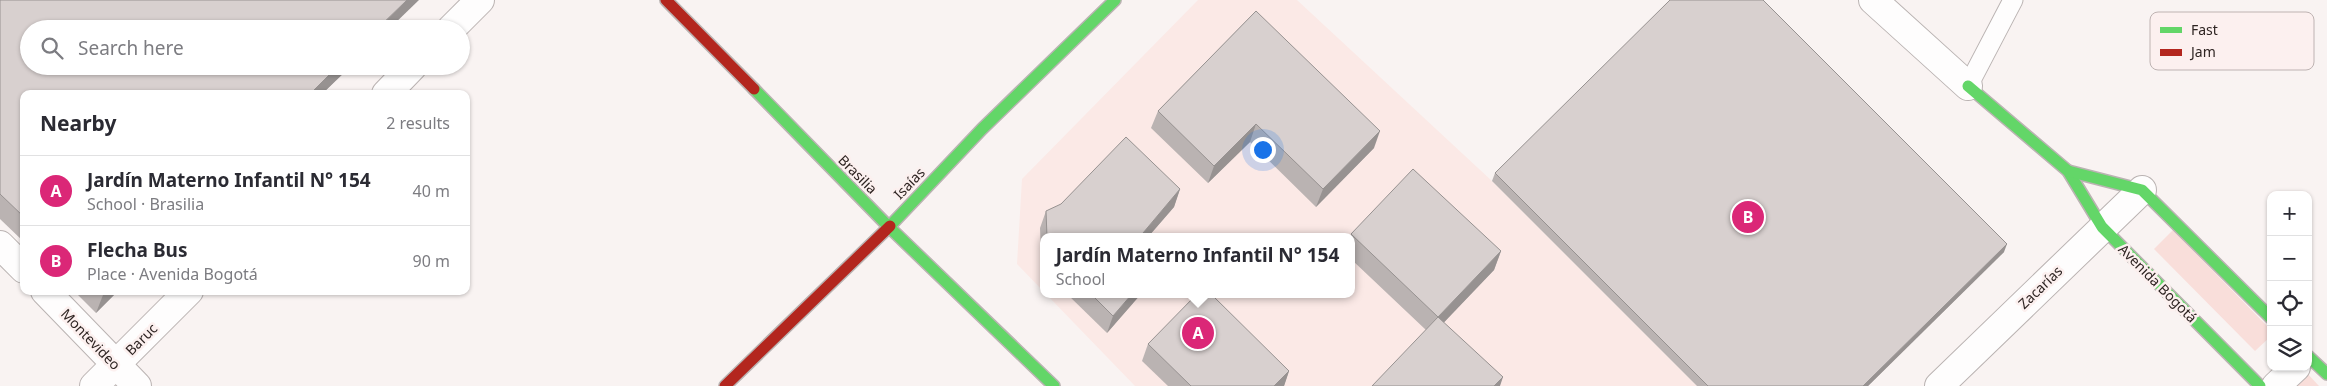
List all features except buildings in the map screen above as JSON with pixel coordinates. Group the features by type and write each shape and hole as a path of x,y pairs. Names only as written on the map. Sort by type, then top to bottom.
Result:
{"street":[{"path":"460,20 480,0"},
{"name":"Brasilia","path":"666,0 889,227 1054,386"},
{"name":"Isaías","path":"725,386 889,227 982,129 1115,0"},
{"name":"Avenida Bogotá","path":"1873,0 1968,86 2068,171 2102,227 2260,386"},
{"path":"390,90 404,75"},
{"name":"Avenida Bogotá","path":"2068,171 2142,190"},
{"path":"2142,190 2267,314"},
{"name":"Zacarías","path":"1940,386 2142,190"},
{"path":"0,245 20,265"},
{"name":"Montevideo","path":"49,295 137,386"},
{"name":"Baruc","path":"94,386 185,295"},
{"path":"2312,360 2327,374"},
{"path":"2276,386 2292,371"}],"lane":[{"path":"1968,86 2013,0"}],"shaded area":[{"path":"1198,0 1297,0 1492,181 1697,386 1135,386 1050,298 1355,298 1355,233 1040,233 1040,288 1017,264 1022,179"},
{"path":"2173,230 2267,326 2267,340 2255,351 2154,249"},
{"path":"2306,372 2319,386 2292,386"}],"traffic: fast":[{"path":"890,226 982,129 1115,0"},
{"path":"1968,86 2068,171 2102,227 2260,386"},
{"path":"754,89 889,227 1054,386"},
{"path":"2068,171 2142,190 2267,314"},
{"path":"2312,360 2327,374"}],"traffic: jam":[{"path":"666,0 754,89"},
{"path":"725,386 890,226"}],"place":[{"name":"Flecha Bus","path":"1748,217"},
{"name":"Jardín Materno Infantil N° 154","path":"1198,333"}]}
